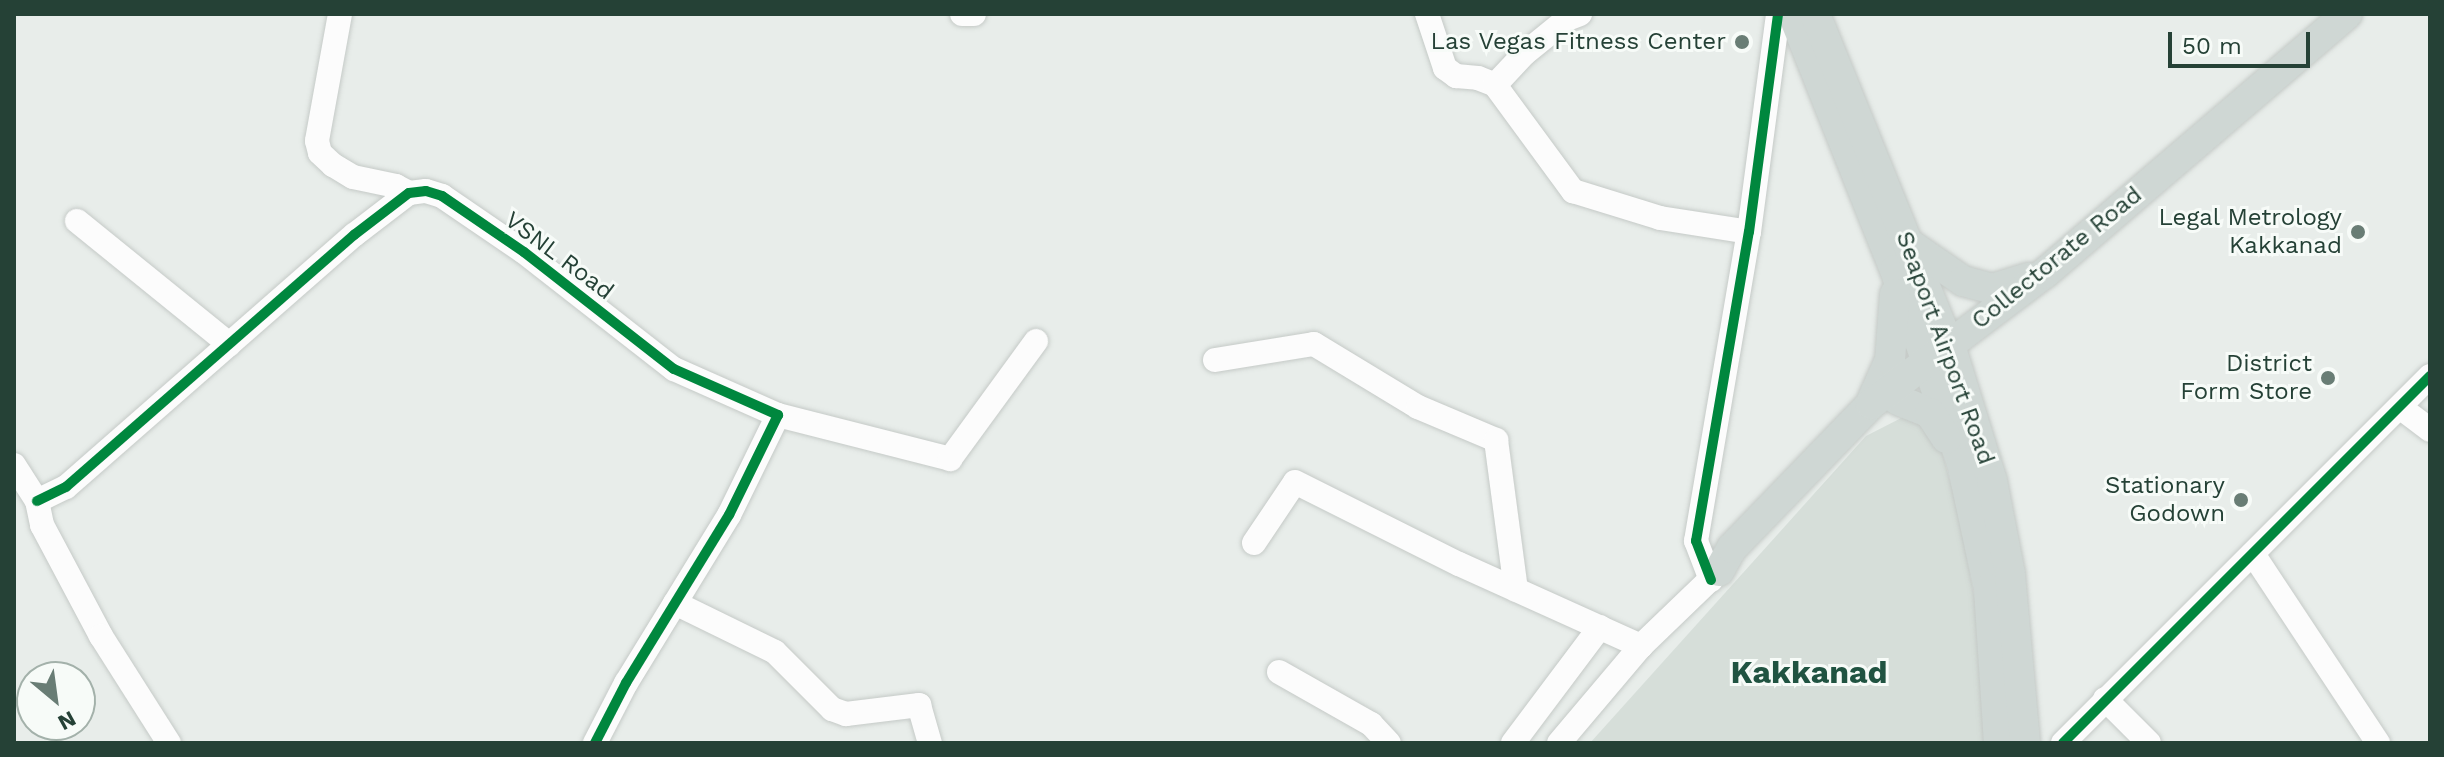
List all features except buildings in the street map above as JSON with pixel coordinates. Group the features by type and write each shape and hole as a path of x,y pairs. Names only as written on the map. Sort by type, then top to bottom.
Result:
{"main road":[{"name":"Seaport Airport Road","path":"1793,14 1895,270 1940,361 1992,481 2010,574 2025,743"},
{"name":"Seaport Airport Road","path":"1815,14 1908,243 1940,361 1989,589 1999,743"},
{"name":"Collectorate Road","path":"1711,574 1741,557 1877,414 1884,402 1940,361 2347,14"},
{"path":"1908,243 1963,281 1992,289 2045,273"},
{"path":"1895,270 1896,316 1884,402 1930,413 1962,463"}],"street":[{"name":"VSNL Road","path":"340,14 317,141 320,153 353,177 396,186 409,193 426,191 442,196 524,252 674,369 778,415 950,459 1036,341"},
{"path":"962,14 974,14"},
{"path":"1427,14 1445,68 1456,76 1478,78 1495,85 1573,191 1660,218 1749,232"},
{"path":"1495,85 1524,54 1567,19 1580,14"},
{"path":"1559,743 1641,646 1711,574 1696,541 1749,232 1778,14"},
{"path":"37,501 66,487 354,235 409,193"},
{"path":"77,221 229,344"},
{"path":"1215,360 1314,344 1418,407 1496,440 1516,590"},
{"path":"2063,743 2430,376"},
{"path":"2401,408 2430,430"},
{"path":"595,743 626,683 729,515 778,415"},
{"path":"14,465 37,501 42,525 101,636 169,743"},
{"path":"1254,543 1295,482 1516,590 1641,646"},
{"path":"2253,554 2378,743"},
{"path":"675,603 775,652 832,709 846,714 919,705 930,743"},
{"path":"1513,743 1600,627"},
{"path":"1279,672 1371,724 1389,743"},
{"path":"2105,699 2149,743"}],"shaded area":[{"path":"1911,413 1939,441 1958,510 1981,633 1984,743 1590,743 1866,436"}],"cycle path":[{"path":"1711,580 1696,541 1749,232 1778,14"},
{"path":"37,501 66,487 354,235 409,193 426,191 442,196 524,252 674,369 778,415 729,515 626,683 595,743"},
{"path":"2063,743 2430,376"}],"place":[{"name":"Las Vegas Fitness Center","path":"1742,42"},
{"name":"Legal Metrology Kakkanad","path":"2358,232"},
{"name":"District Form Store","path":"2328,378"},
{"name":"Stationary Godown","path":"2241,500"}],"district":[{"name":"Kakkanad","path":"1809,672"}]}
